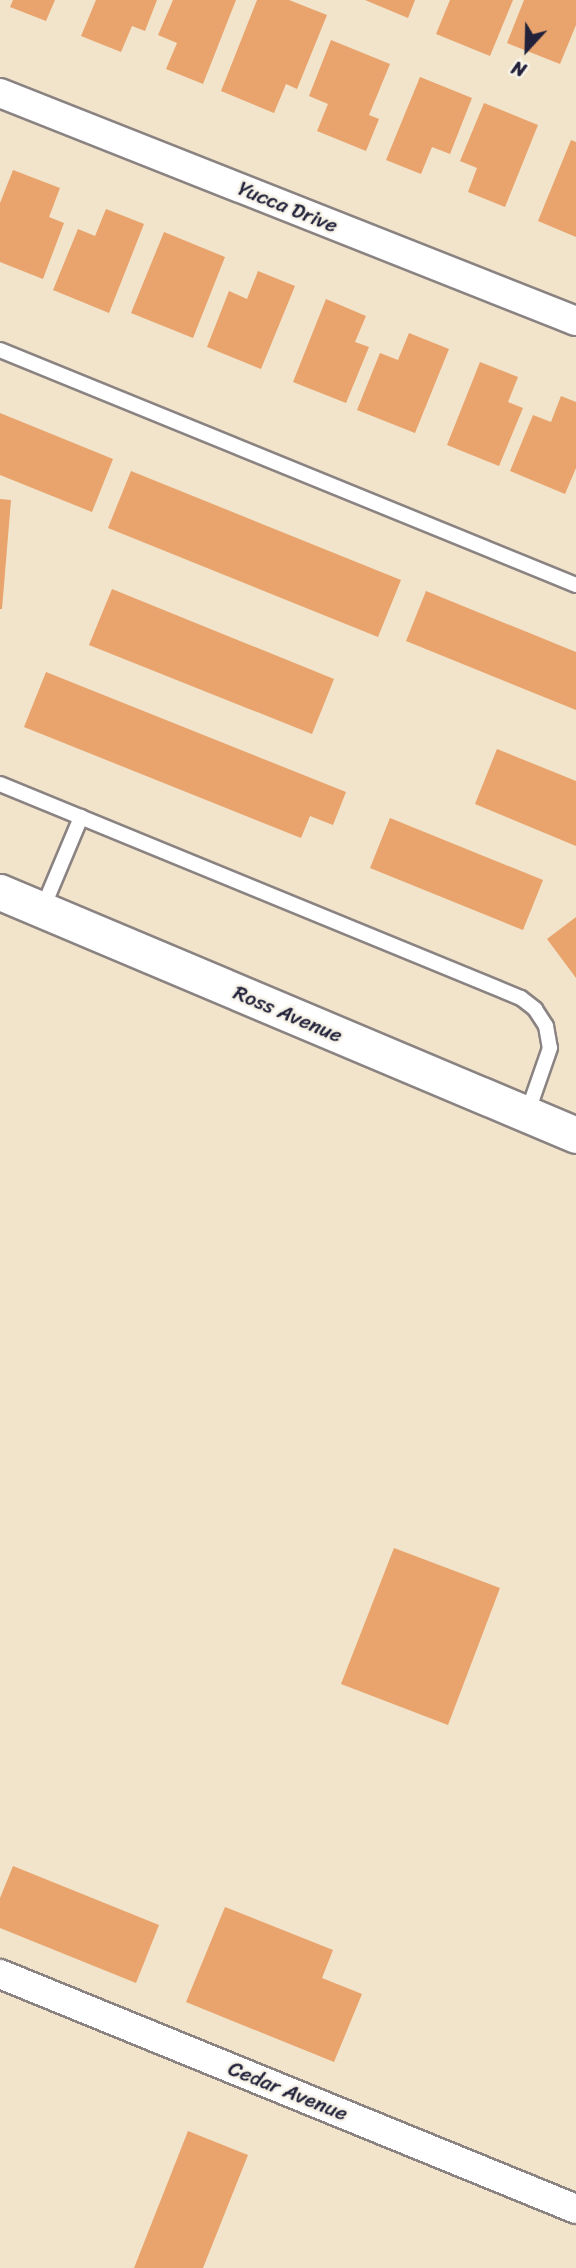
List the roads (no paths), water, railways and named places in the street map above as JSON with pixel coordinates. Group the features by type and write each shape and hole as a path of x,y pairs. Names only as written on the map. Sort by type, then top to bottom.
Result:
{"street":[{"name":"Yucca Drive","path":"0,93 576,321"},
{"name":"Ross Avenue","path":"0,892 576,1135"},
{"name":"Cedar Avenue","path":"0,1974 576,2209"}],"lane":[{"path":"0,350 576,585"},
{"path":"0,784 522,998 535,1009 546,1026 550,1048 527,1114"},
{"path":"42,910 81,817"}]}
